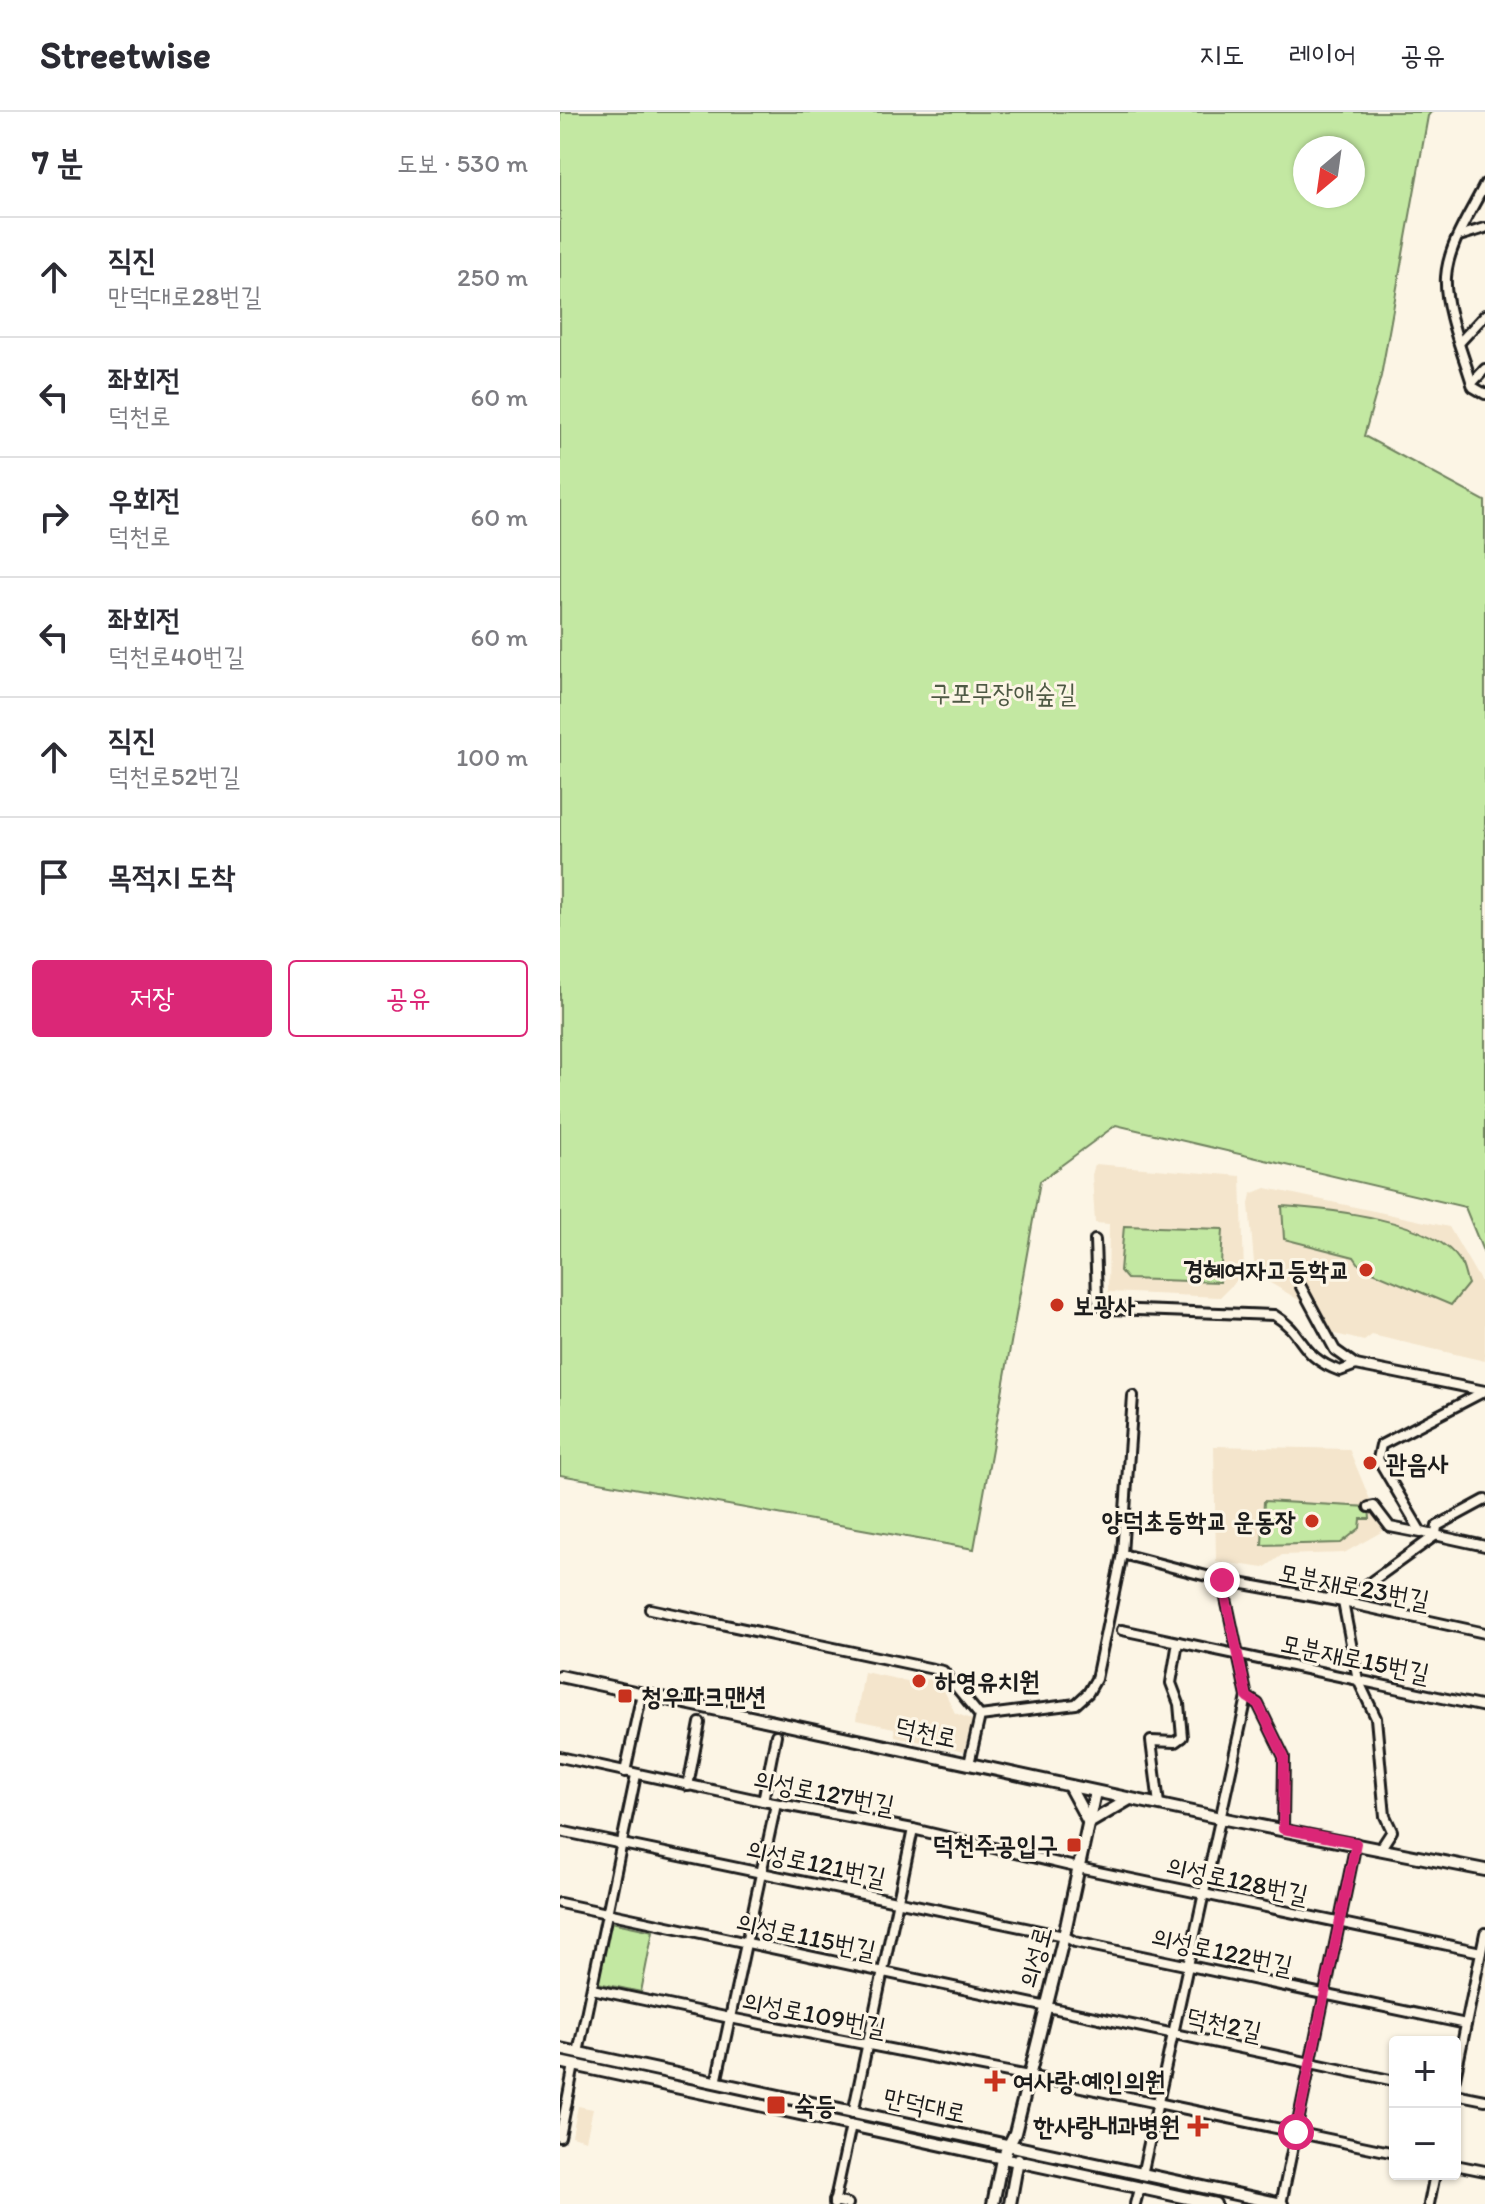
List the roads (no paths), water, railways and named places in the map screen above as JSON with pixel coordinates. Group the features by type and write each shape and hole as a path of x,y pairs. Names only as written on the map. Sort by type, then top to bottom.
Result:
{"main road":[{"name":"덕천로","path":"560,1676 1095,1792 1485,1870"},
{"path":"1069,1786 1089,1823 1130,1799"},
{"name":"의성로","path":"1009,2204 1018,2162 1012,2146 1064,1936 1095,1792"},
{"name":"만덕대로","path":"560,2049 1281,2204"},
{"name":"만덕대로","path":"560,2062 1215,2204"},
{"path":"994,2203 1002,2159 1012,2146"},
{"path":"994,2203 999,2193 1004,2191 1009,2204"}],"street":[{"path":"1485,184 1459,236 1446,277 1449,302 1473,387 1485,394"},
{"path":"1459,236 1485,228"},
{"path":"1460,342 1485,315"},
{"path":"1472,383 1485,369"},
{"path":"1095,1240 1099,1304 1110,1309 1274,1315 1290,1325 1305,1350 1321,1364 1340,1371 1356,1365"},
{"path":"1301,1287 1335,1350 1356,1365 1485,1391"},
{"path":"1485,1391 1381,1445 1378,1459 1421,1532 1485,1546"},
{"path":"980,1716 1076,1704 1088,1693 1096,1679 1122,1554 1133,1396"},
{"path":"1381,1848 1392,1831 1385,1816 1376,1718 1358,1680 1343,1602 1436,1535 1437,1526 1485,1500"},
{"path":"1369,1507 1374,1506 1390,1527 1436,1535"},
{"name":"모분재로23번길","path":"1122,1554 1222,1580 1485,1633"},
{"path":"1142,2175 1247,1697 1222,1580"},
{"path":"650,1609 943,1671 980,1716"},
{"name":"모분재로15번길","path":"1122,1630 1485,1707"},
{"path":"1159,1804 1151,1741 1175,1742 1182,1737 1179,1704 1171,1683 1178,1642"},
{"path":"625,1772 642,1693"},
{"path":"1247,1697 1258,1704 1284,1757 1283,1829"},
{"path":"969,1764 980,1716"},
{"path":"688,1786 700,1723"},
{"path":"763,1801 776,1735"},
{"name":"의성로127번길","path":"560,1757 776,1804 913,1829 1079,1868"},
{"path":"578,2053 636,1775"},
{"path":"716,2083 776,1804"},
{"path":"853,2113 913,1829"},
{"name":"의성로121번길","path":"560,1831 1064,1936"},
{"path":"1281,2204 1356,1843"},
{"name":"의성로128번길","path":"1079,1868 1481,1952"},
{"name":"의성로115번길","path":"560,1903 1045,2006"},
{"path":"1461,2049 1485,1933"},
{"name":"의성로122번길","path":"1064,1936 1075,1942 1466,2024"},
{"name":"의성로109번길","path":"592,1989 1389,2152"},
{"name":"덕천2길","path":"1045,2006 1389,2080"},
{"path":"560,2137 574,2065"},
{"path":"1461,2095 1485,2100"},
{"path":"848,2204 834,2203 851,2125"},
{"path":"1461,2166 1485,2171"},
{"path":"1429,2204 1434,2180"},
{"path":"1135,2204 1139,2189"}],"place":[{"name":"경혜여자고등학교","path":"1366,1270"},
{"name":"보광사","path":"1057,1305"},
{"name":"관음사","path":"1370,1463"},
{"name":"양덕초등학교 운동장","path":"1312,1521"},
{"name":"하영유치원","path":"919,1681"},
{"name":"청우파크맨션","path":"625,1696"},
{"name":"덕천주공입구","path":"1074,1845"},
{"name":"여사랑 예인의원","path":"995,2081"},
{"name":"숙등","path":"776,2105"},
{"name":"한사랑내과병원","path":"1198,2126"}],"park label":[{"name":"구포무장애숲길","path":"1003,693"}]}
